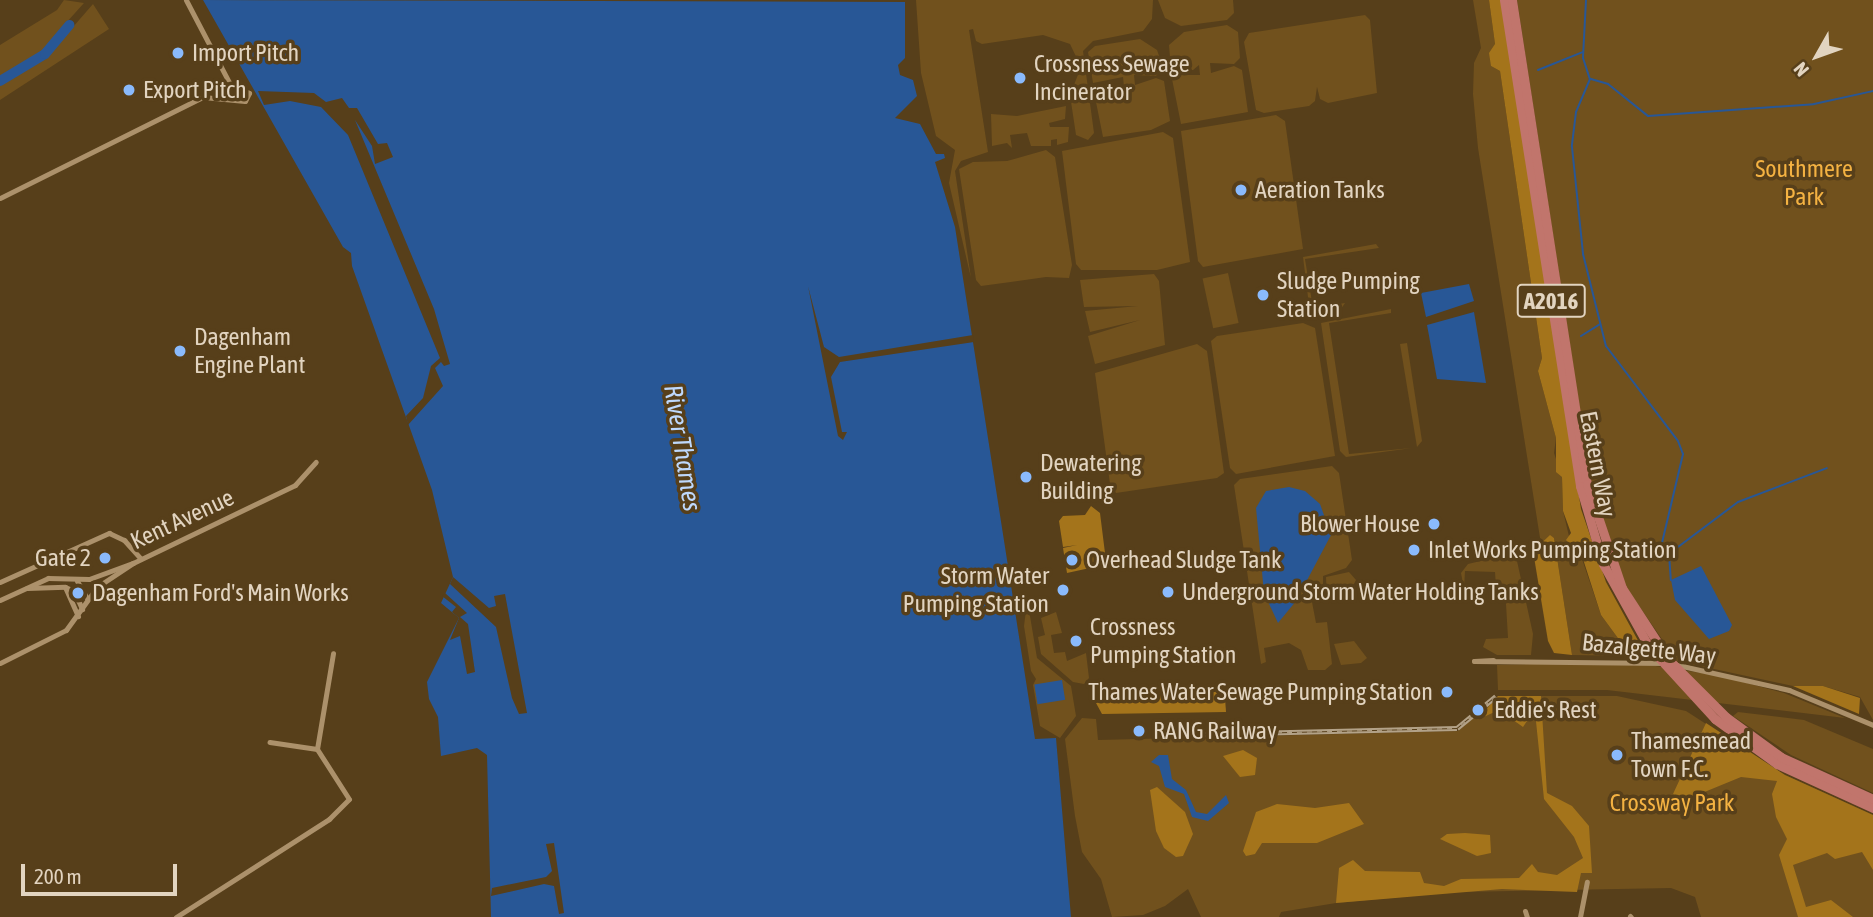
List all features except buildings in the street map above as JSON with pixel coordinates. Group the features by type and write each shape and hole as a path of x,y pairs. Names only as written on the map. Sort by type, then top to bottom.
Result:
{"main road":[{"name":"Eastern Way","path":"1504,0 1580,486 1594,541 1649,647 1681,686 1739,738 1798,775 1873,808"},
{"name":"Eastern Way","path":"1513,0 1587,484 1620,592 1669,660 1703,697 1759,743 1814,774 1873,799"}],"street":[{"path":"0,198 203,97 226,96 245,101 249,93 230,84 186,0"},
{"path":"226,96 230,84"},
{"name":"Kent Avenue","path":"24,588 39,581 75,580 132,563 295,485 316,462"},
{"path":"0,583 101,535 116,534 141,559"},
{"path":"0,663 66,630 78,617 87,598 132,563"},
{"path":"75,580 87,598"},
{"path":"0,600 24,588 65,587 74,591 82,609"},
{"path":"65,587 78,617"},
{"path":"176,917 344,808 349,799 317,749 333,653"},
{"name":"Bazalgette Way","path":"1495,660 1582,659 1690,666 1789,690 1873,725"},
{"path":"270,742 317,749"},
{"path":"1580,917 1587,882"}],"green space":[{"path":"64,0 84,3 57,33 66,35 93,4 109,29 0,100 0,45 57,10"},
{"path":"916,0 1153,0 1152,19 1143,31 1093,41 1083,51 1094,133 1088,140 1076,135 1070,95 1081,67 1070,44 1043,35 982,44 976,41 973,29 969,30 988,152 961,161 955,171 971,278 949,183 955,150 936,136 921,73"},
{"path":"1158,0 1233,0 1234,13 1227,20 1181,26 1165,18"},
{"path":"1473,0 1489,0 1495,44 1491,66 1500,71 1542,358 1538,371 1556,438 1554,453 1562,477 1563,511 1573,553 1582,559 1601,615 1631,656 1572,655 1554,538 1550,536 1541,544 1478,148 1473,94 1474,63 1481,48"},
{"name":"Southmere Park","path":"1517,0 1873,0 1873,720 1860,697 1823,686 1793,686 1677,661 1615,571 1590,476"},
{"path":"1365,15 1370,20 1377,93 1328,103 1320,99 1317,87 1315,101 1309,106 1264,113 1256,110 1244,42 1249,33"},
{"path":"1227,25 1238,32 1240,58 1234,64 1210,63 1211,73 1234,66 1242,70 1248,112 1181,124 1172,79 1177,75 1200,75 1199,65 1193,70 1171,70 1169,45 1184,32"},
{"path":"1140,39 1157,50 1163,67 1156,76 1134,75 1135,85 1156,78 1164,81 1170,121 1151,130 1103,137 1094,92 1099,87 1124,87 1123,77 1093,83 1088,52 1095,46"},
{"path":"1066,106 1065,119 1049,123 1050,127 1069,127 1068,142 1057,145 1057,139 1051,140 1051,146 1031,146 1027,133 1010,135 1012,148 1007,143 992,146 991,114 1017,116"},
{"name":"Aeration Tanks","path":"1276,115 1285,121 1303,249 1203,267 1198,261 1181,131"},
{"path":"1163,132 1173,138 1190,262 1157,270 1081,270 1076,264 1062,151"},
{"path":"1046,150 1055,157 1072,265 1069,278 1046,277 981,286 976,280 959,169 973,162 1007,161"},
{"path":"1376,244 1379,248 1305,259 1313,308 1345,303 1339,312 1310,313 1303,257"},
{"path":"1228,273 1239,323 1213,328 1203,278"},
{"path":"1154,274 1159,281 1165,345 1095,364 1088,336 1140,320 1090,332 1085,311 1138,306 1084,307 1080,280"},
{"path":"1391,309 1391,313 1329,323 1349,454 1412,448 1346,457 1340,451 1321,323"},
{"path":"1303,323 1315,328 1335,456 1236,474 1230,468 1211,341 1217,336"},
{"path":"1407,343 1422,441 1417,447 1400,344"},
{"path":"1197,344 1207,351 1224,473 1217,478 1116,493 1110,484 1095,373"},
{"path":"1332,466 1339,473 1352,560 1346,568 1323,576 1323,600 1312,602 1316,623 1327,622 1332,664 1325,670 1308,670 1301,650 1289,643 1264,648 1266,662 1261,664 1234,485 1240,479"},
{"path":"1510,554 1517,561 1533,634 1531,655 1497,655 1483,647 1486,639 1508,638 1505,587 1496,587 1495,572 1465,571 1464,589 1461,573 1468,564"},
{"path":"1349,572 1356,580 1347,597 1327,600 1326,577"},
{"path":"1027,598 1037,658 1071,686 1076,716 1060,738 1040,726 1033,685 1036,679 1031,671 1024,626 1026,610 1021,599"},
{"path":"1056,612 1062,633 1051,635 1054,653 1065,652 1067,661 1086,653 1089,678 1084,684 1073,682 1041,654 1038,637 1045,635 1041,618"},
{"path":"1354,641 1367,658 1361,663 1341,665 1334,644"},
{"path":"1497,665 1649,665 1721,676 1784,693 1845,718 1607,690 1498,690"},
{"name":"Crossway Park","path":"1498,696 1617,696 1686,711 1785,775 1873,815 1873,917 1701,917 1695,897 1671,888 1456,892 1336,903 1281,912 1279,917 1201,917 1188,889 1165,906 1143,915 1112,917 1101,879 1082,852 1075,816 1065,739 1082,718 1096,719 1098,740 1458,731"},
{"path":"1738,712 1804,720 1873,749 1873,793 1791,755 1733,716"}],"shaded area":[{"path":"1489,0 1501,0 1581,509 1606,582 1647,657 1631,656 1601,615 1583,559 1566,540 1571,533 1563,511 1562,477 1556,472 1556,438 1538,371 1542,358 1500,71 1491,66 1489,53 1495,44"},
{"path":"1091,506 1100,513 1107,569 1099,566 1067,573 1063,548 1077,545 1063,547 1059,521 1063,516 1085,515"},
{"path":"1550,535 1554,538 1572,655 1554,653 1548,641 1533,551"},
{"path":"1224,683 1226,712 1102,714 1096,703"},
{"path":"1793,686 1823,686 1860,698 1859,714"},
{"path":"1498,696 1541,696 1547,793 1572,806 1589,826 1592,873 1581,873 1577,892 1502,889 1336,903 1339,868 1353,860 1365,871 1420,872 1424,883 1444,886 1461,879 1519,878 1532,864 1538,872 1557,875 1583,858 1574,837 1544,799 1534,702 1519,713 1527,721 1523,727 1499,710 1477,720"},
{"path":"1706,723 1785,775 1873,815 1873,870 1862,852 1835,859 1827,853 1793,865 1806,907 1831,900 1853,917 1798,917 1779,855 1787,839 1776,817 1772,794 1777,781 1741,777 1685,800 1673,794"},
{"path":"1243,750 1257,758 1255,775 1240,777 1223,756"},
{"path":"1157,787 1185,812 1193,834 1183,856 1176,857 1164,848 1156,831 1150,790"},
{"path":"1349,803 1364,824 1317,843 1262,843 1255,854 1246,856 1243,851 1256,812 1277,804 1315,808"},
{"path":"1447,834 1490,835 1491,853 1477,856 1440,839"}],"water":[{"name":"River Thames","path":"203,0 905,2 905,58 898,65 900,75 913,80 917,96 895,118 920,124 936,154 944,154 945,158 935,162 955,227 1035,739 1056,738 1071,917 491,917 487,755 477,748 441,756 438,717 429,699 427,682 459,618 441,603 453,577 432,490 352,266 351,253 343,247"},
{"path":"1469,284 1474,301 1426,317 1421,293"},
{"path":"1474,312 1486,383 1437,379 1427,325"},
{"path":"1289,487 1305,491 1320,504 1331,535 1296,601 1278,623 1264,593 1256,508 1266,491"},
{"path":"1701,566 1732,625 1729,631 1709,639 1675,600 1671,580"},
{"path":"1062,680 1065,700 1037,704 1034,684"},
{"path":"1159,755 1168,755 1172,779 1186,790 1196,812 1207,814 1226,795 1229,803 1208,821 1192,817 1184,794 1165,787 1159,766 1151,762"}],"pier":[{"path":"258,91 314,93 326,102 342,98 349,108 357,108 378,144 387,143 393,157 375,164 372,146 355,120 434,309 450,364 444,366 441,362 435,368 443,386 408,425 406,416 423,398 431,366 440,358 348,135 321,107 290,101 264,105"},
{"path":"808,286 824,347 839,357 973,335 974,342 840,362 831,377 842,432 847,432 843,440 838,436"},
{"path":"453,577 489,608 496,606 494,596 505,594 527,713 519,714 512,698 496,627 450,584"},
{"path":"445,593 467,613 460,617 468,624 475,672 467,674 460,636 450,640 459,618 452,612 456,607 442,596"},
{"path":"554,843 564,913 559,914 554,886 544,884 491,896 492,888 546,877 552,871 546,844"}],"waterway":[{"path":"1586,0 1583,58 1590,79 1576,112 1572,147 1583,254 1606,346 1678,441 1683,454 1662,543 1669,554 1671,580"},
{"path":"0,81 45,54 69,25"},
{"path":"1538,70 1583,52"},
{"path":"1591,79 1608,84 1648,116 1814,104 1873,91"},
{"path":"1581,336 1600,324"},
{"path":"1670,553 1738,502 1827,468"}],"railway":[{"path":"1172,735 1457,728 1496,696"}],"place":[{"name":"Import Pitch","path":"178,53"},
{"name":"Crossness Sewage Incinerator","path":"1020,78"},
{"name":"Export Pitch","path":"129,90"},
{"name":"Aeration Tanks","path":"1241,190"},
{"name":"Sludge Pumping Station","path":"1263,295"},
{"name":"Dagenham Engine Plant","path":"180,351"},
{"name":"Dewatering Building","path":"1026,477"},
{"name":"Blower House","path":"1434,524"},
{"name":"Inlet Works Pumping Station","path":"1414,550"},
{"name":"Gate 2","path":"105,558"},
{"name":"Overhead Sludge Tank","path":"1072,560"},
{"name":"Storm Water Pumping Station","path":"1063,590"},
{"name":"Underground Storm Water Holding Tanks","path":"1168,592"},
{"name":"Dagenham Ford's Main Works","path":"78,593"},
{"name":"Crossness Pumping Station","path":"1076,641"},
{"name":"Thames Water Sewage Pumping Station","path":"1447,692"},
{"name":"Eddie's Rest","path":"1478,710"},
{"name":"RANG Railway","path":"1139,731"},
{"name":"Thamesmead Town F.C.","path":"1617,755"}]}
